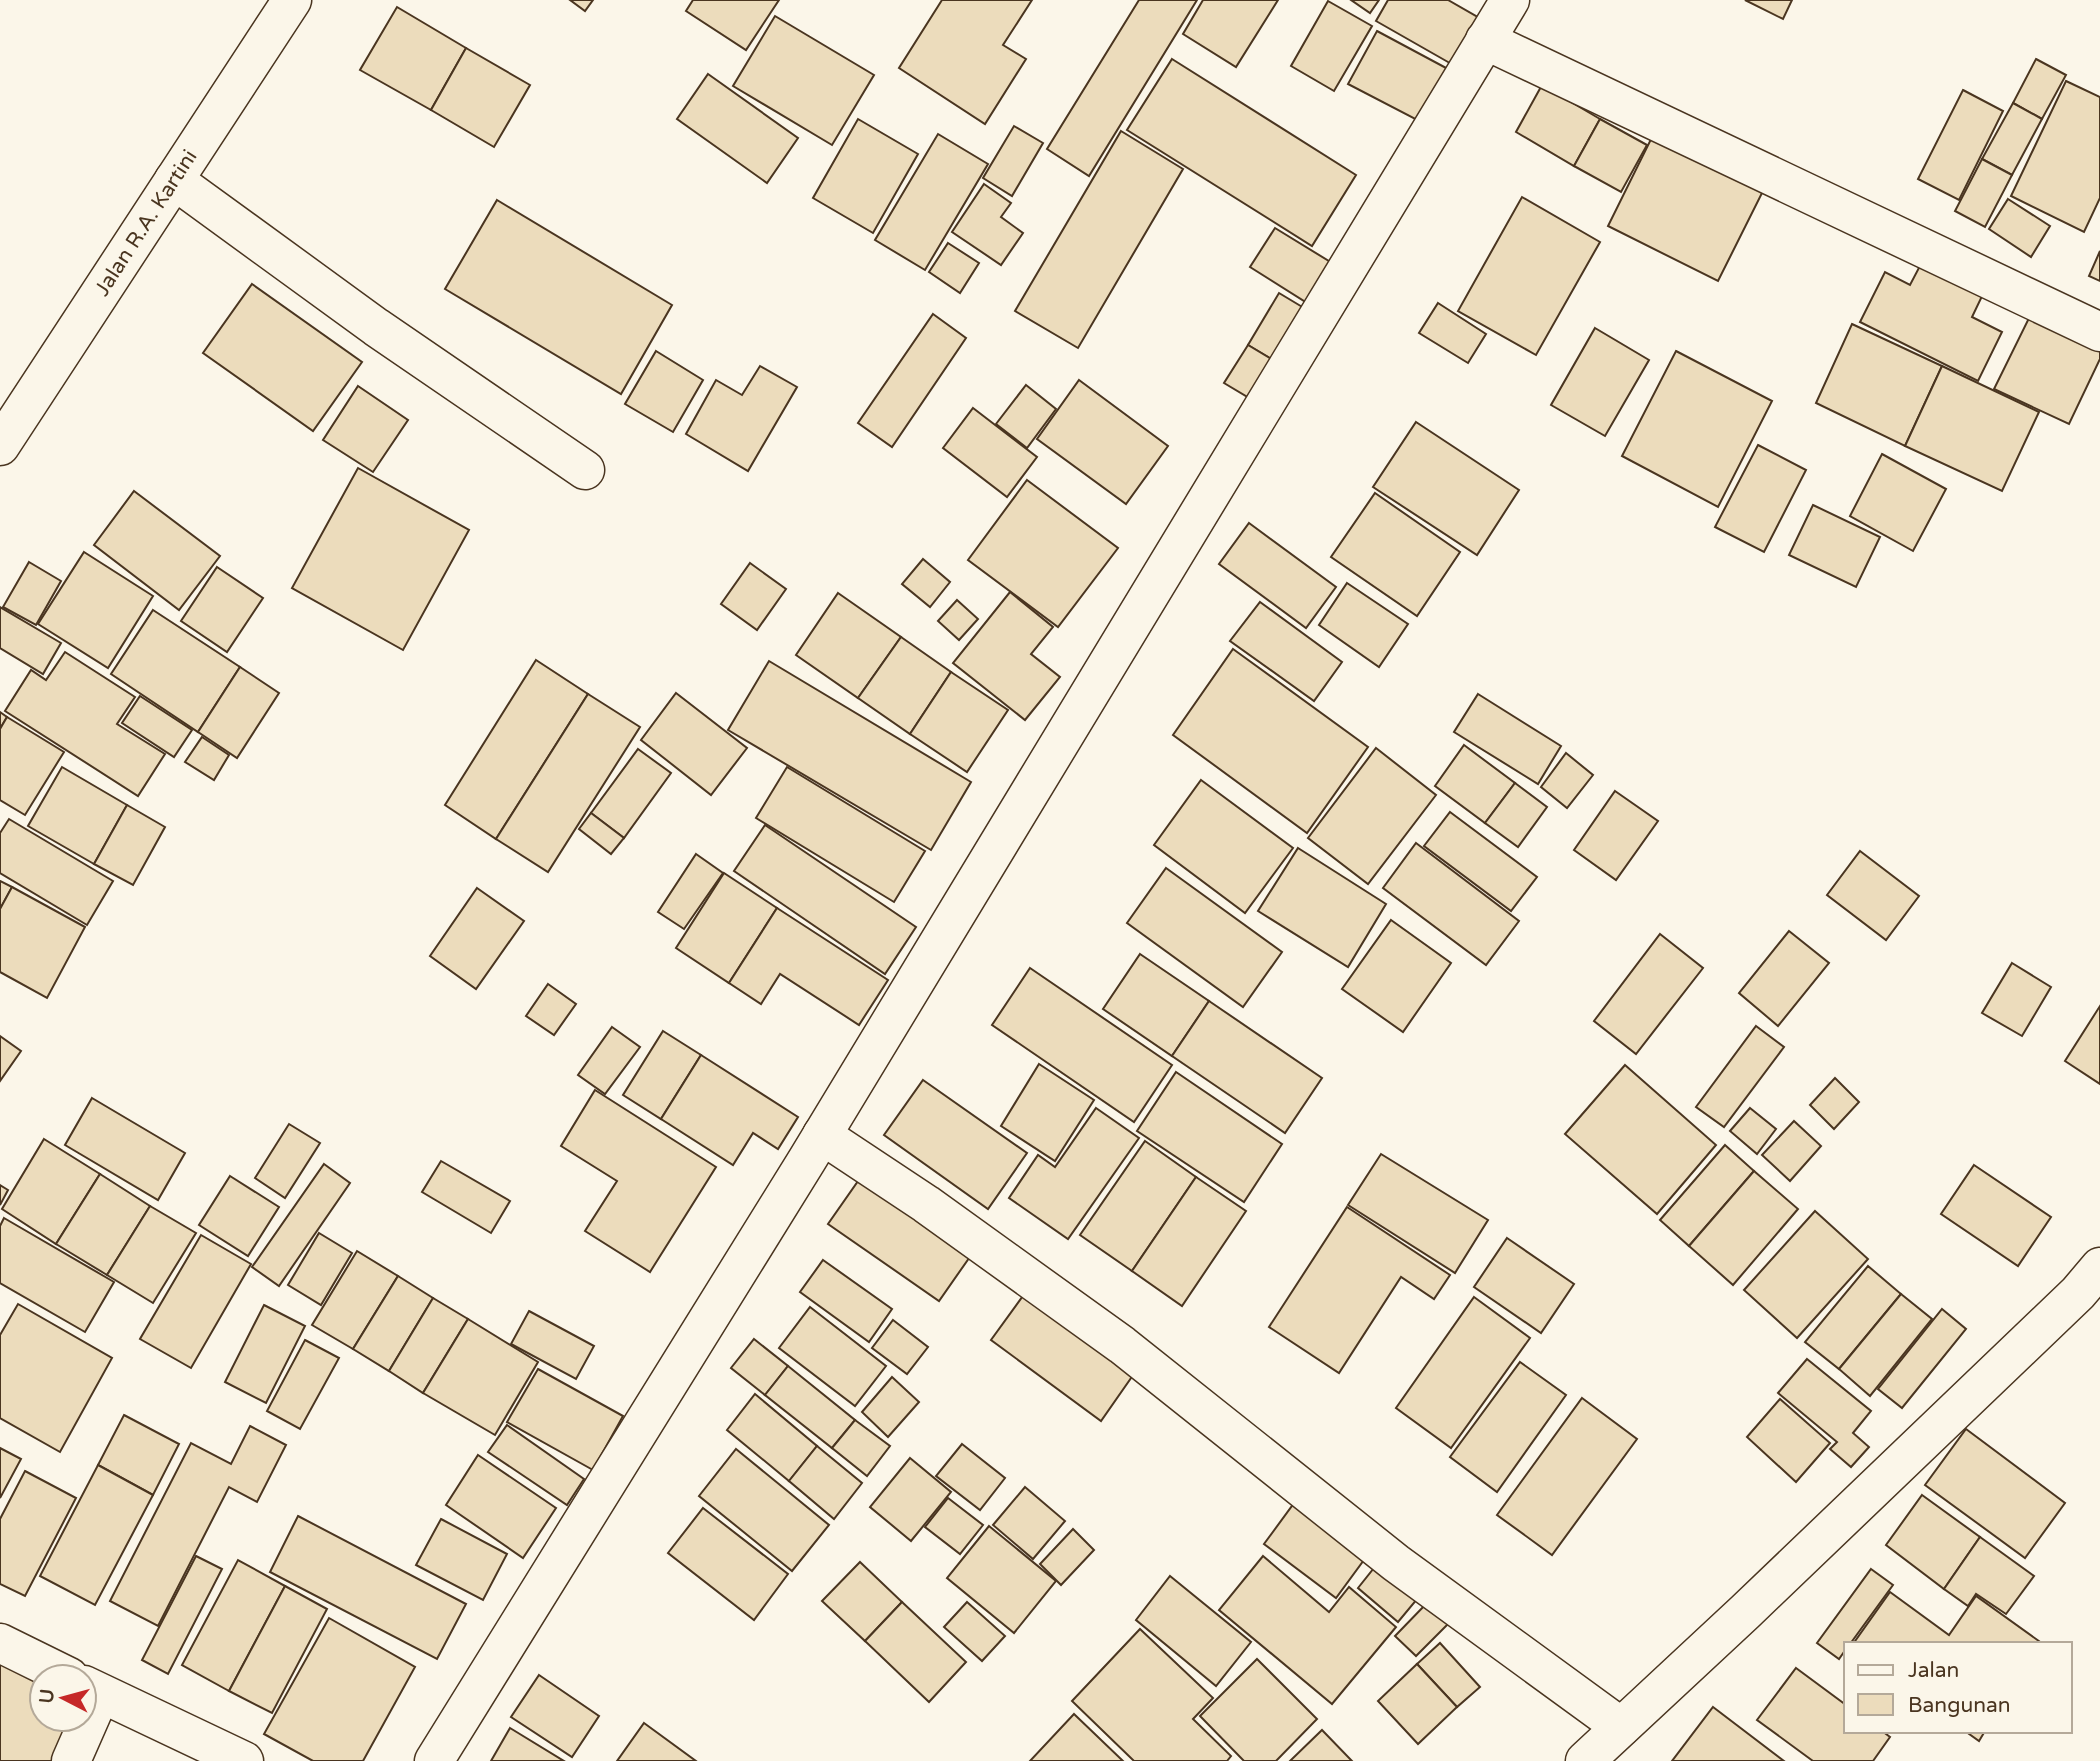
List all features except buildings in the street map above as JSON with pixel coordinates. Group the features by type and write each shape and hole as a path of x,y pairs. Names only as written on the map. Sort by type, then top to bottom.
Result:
{"street":[{"name":"Jalan R.A. Kartini","path":"0,446 292,0"},
{"path":"434,1761 822,1135 1510,0"},
{"path":"1485,40 2100,332"},
{"path":"174,180 376,327 585,470"},
{"path":"822,1135 926,1204 1122,1346 1396,1563 1621,1727"},
{"path":"1585,1761 1755,1603 2068,1303 2100,1266"},
{"path":"0,1643 39,1663"},
{"path":"98,1693 244,1761"},
{"path":"71,1761 76,1733"}]}
